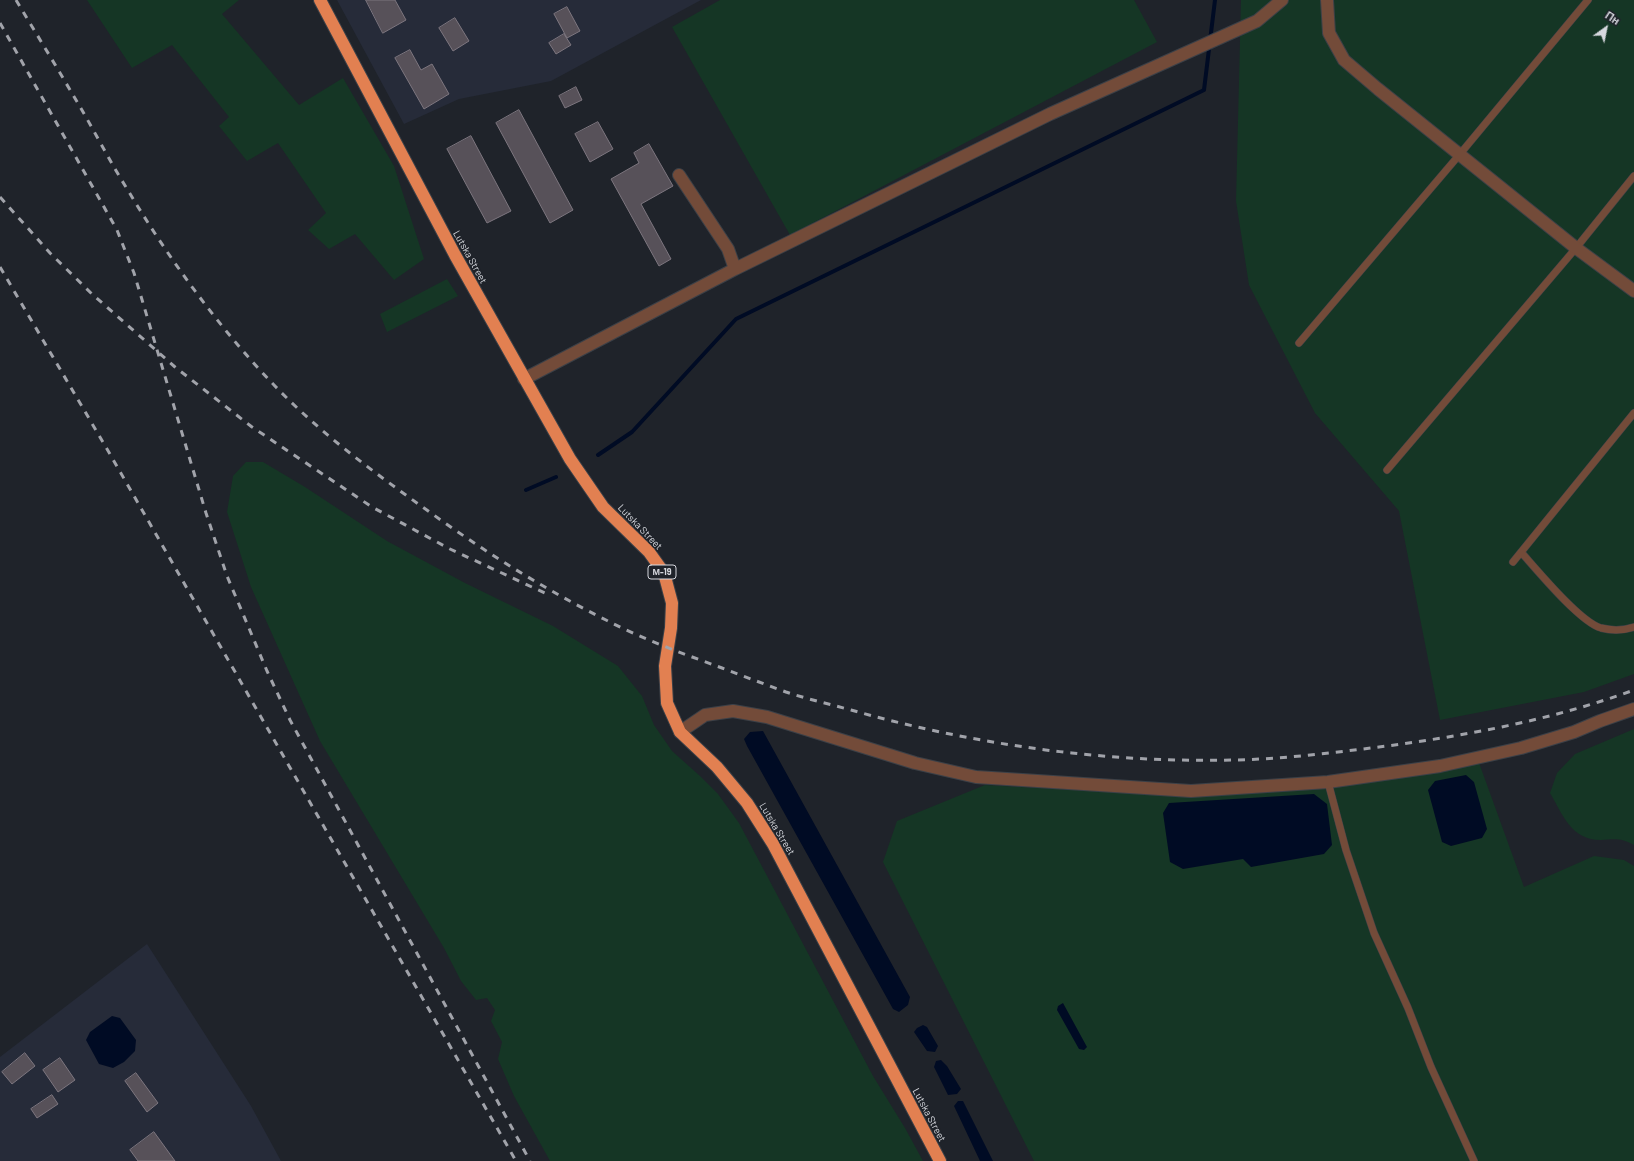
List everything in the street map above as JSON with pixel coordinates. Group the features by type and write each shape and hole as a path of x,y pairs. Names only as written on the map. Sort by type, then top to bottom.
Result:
{"highway":[{"name":"Lutska Street","path":"320,0 455,256 570,458 603,507 649,552 664,573 672,603 671,628 666,666 668,703 680,732 717,767 747,803 773,844 940,1161"}],"street":[{"path":"524,378 735,269 1050,114 1257,21 1282,0"},
{"path":"1327,0 1329,33 1344,60 1576,248 1634,291"},
{"path":"679,175 728,249 735,269"},
{"path":"680,732 705,714 733,712 767,717 915,763 976,777 1191,790 1328,782 1440,766 1521,748 1574,732 1634,709"}],"lane":[{"path":"1299,343 1460,154 1588,0"},
{"path":"1387,470 1576,248 1634,176"},
{"path":"1513,562 1634,413"},
{"path":"1521,552 1582,618 1599,628 1620,631 1634,627"},
{"path":"1328,782 1346,850 1374,933 1408,1008 1431,1068 1474,1161"}],"shaded area":[{"path":"337,0 701,0 551,81 459,99 404,124"},
{"path":"147,944 251,1106 281,1161 0,1161 0,1057"}],"green space":[{"path":"87,0 239,0 222,14 299,105 343,78 394,166 424,259 394,280 355,234 329,249 308,230 326,213 278,143 247,161 219,126 229,117 172,45 132,68"},
{"path":"720,0 1134,0 1157,42 790,235 672,27"},
{"path":"1241,0 1634,0 1634,674 1584,692 1440,720 1399,511 1315,413 1249,285 1236,201"},
{"path":"447,279 458,296 387,332 380,314"},
{"path":"246,462 263,462 305,487 387,541 465,583 553,626 618,666 642,696 654,725 672,751 718,794 739,823 873,1076 905,1128 923,1161 550,1161 514,1096 498,1059 502,1042 491,1021 495,1010 487,998 476,1000 461,981 444,948 320,741 251,587 227,512 233,476"},
{"path":"1634,729 1634,845 1622,840 1591,839 1582,836 1569,825 1550,793 1557,773 1575,754"},
{"path":"1478,760 1524,887 1594,856 1624,860 1634,866 1634,1161 1034,1161 883,862 897,821 985,785 1168,795"}],"water":[{"path":"763,731 910,997 908,1005 899,1012 893,1009 747,746 744,739 750,732"},
{"path":"1466,775 1474,782 1487,829 1482,838 1451,846 1442,842 1428,790 1435,781"},
{"path":"1314,794 1327,804 1332,845 1324,854 1251,867 1243,859 1183,869 1170,862 1163,813 1169,803"},
{"path":"1063,1003 1087,1047 1084,1050 1079,1049 1057,1010 1058,1006"},
{"path":"112,1016 120,1018 136,1040 135,1051 124,1062 113,1068 99,1064 86,1040 90,1032"},
{"path":"923,1025 927,1027 938,1046 935,1052 927,1051 914,1032 917,1028"},
{"path":"941,1060 947,1066 961,1089 957,1094 948,1095 934,1067 936,1061"},
{"path":"958,1101 963,1101 993,1161 980,1161 954,1106"}],"building":[{"path":"366,0 395,0 406,20 383,33"},
{"path":"567,7 580,31 567,38 554,14"},
{"path":"455,18 469,41 453,51 439,28"},
{"path":"564,34 571,45 556,54 549,43"},
{"path":"410,50 421,70 432,64 449,94 424,109 395,58"},
{"path":"576,87 582,100 565,108 559,96"},
{"path":"519,110 573,210 550,223 496,123"},
{"path":"598,122 613,149 590,162 575,134"},
{"path":"471,136 511,211 487,223 447,149"},
{"path":"649,144 673,186 641,204 671,259 659,266 611,179 639,163 634,153"},
{"path":"25,1053 35,1066 12,1084 2,1072"},
{"path":"60,1058 75,1080 58,1092 43,1070"},
{"path":"136,1073 158,1103 147,1112 125,1081"},
{"path":"52,1095 58,1104 37,1118 31,1109"},
{"path":"154,1132 175,1161 138,1161 130,1150"}],"waterway":[{"path":"598,455 632,432 736,319 1204,90 1215,0"},
{"path":"526,490 556,477"}],"railway":[{"path":"16,0 83,111 122,181 161,243 196,293 234,341 274,385 309,419 346,450 404,494 468,539 513,568 582,608 649,640 786,692 898,722 993,742 1089,755 1137,758 1234,760 1325,753 1411,743 1508,726 1572,710 1634,690"},
{"path":"0,23 117,230 134,273 206,513 227,576 267,671 290,720 530,1161"},
{"path":"0,197 50,253 92,294 175,367 252,427 372,507 450,549 547,594"},
{"path":"0,267 107,449 516,1161"}]}
